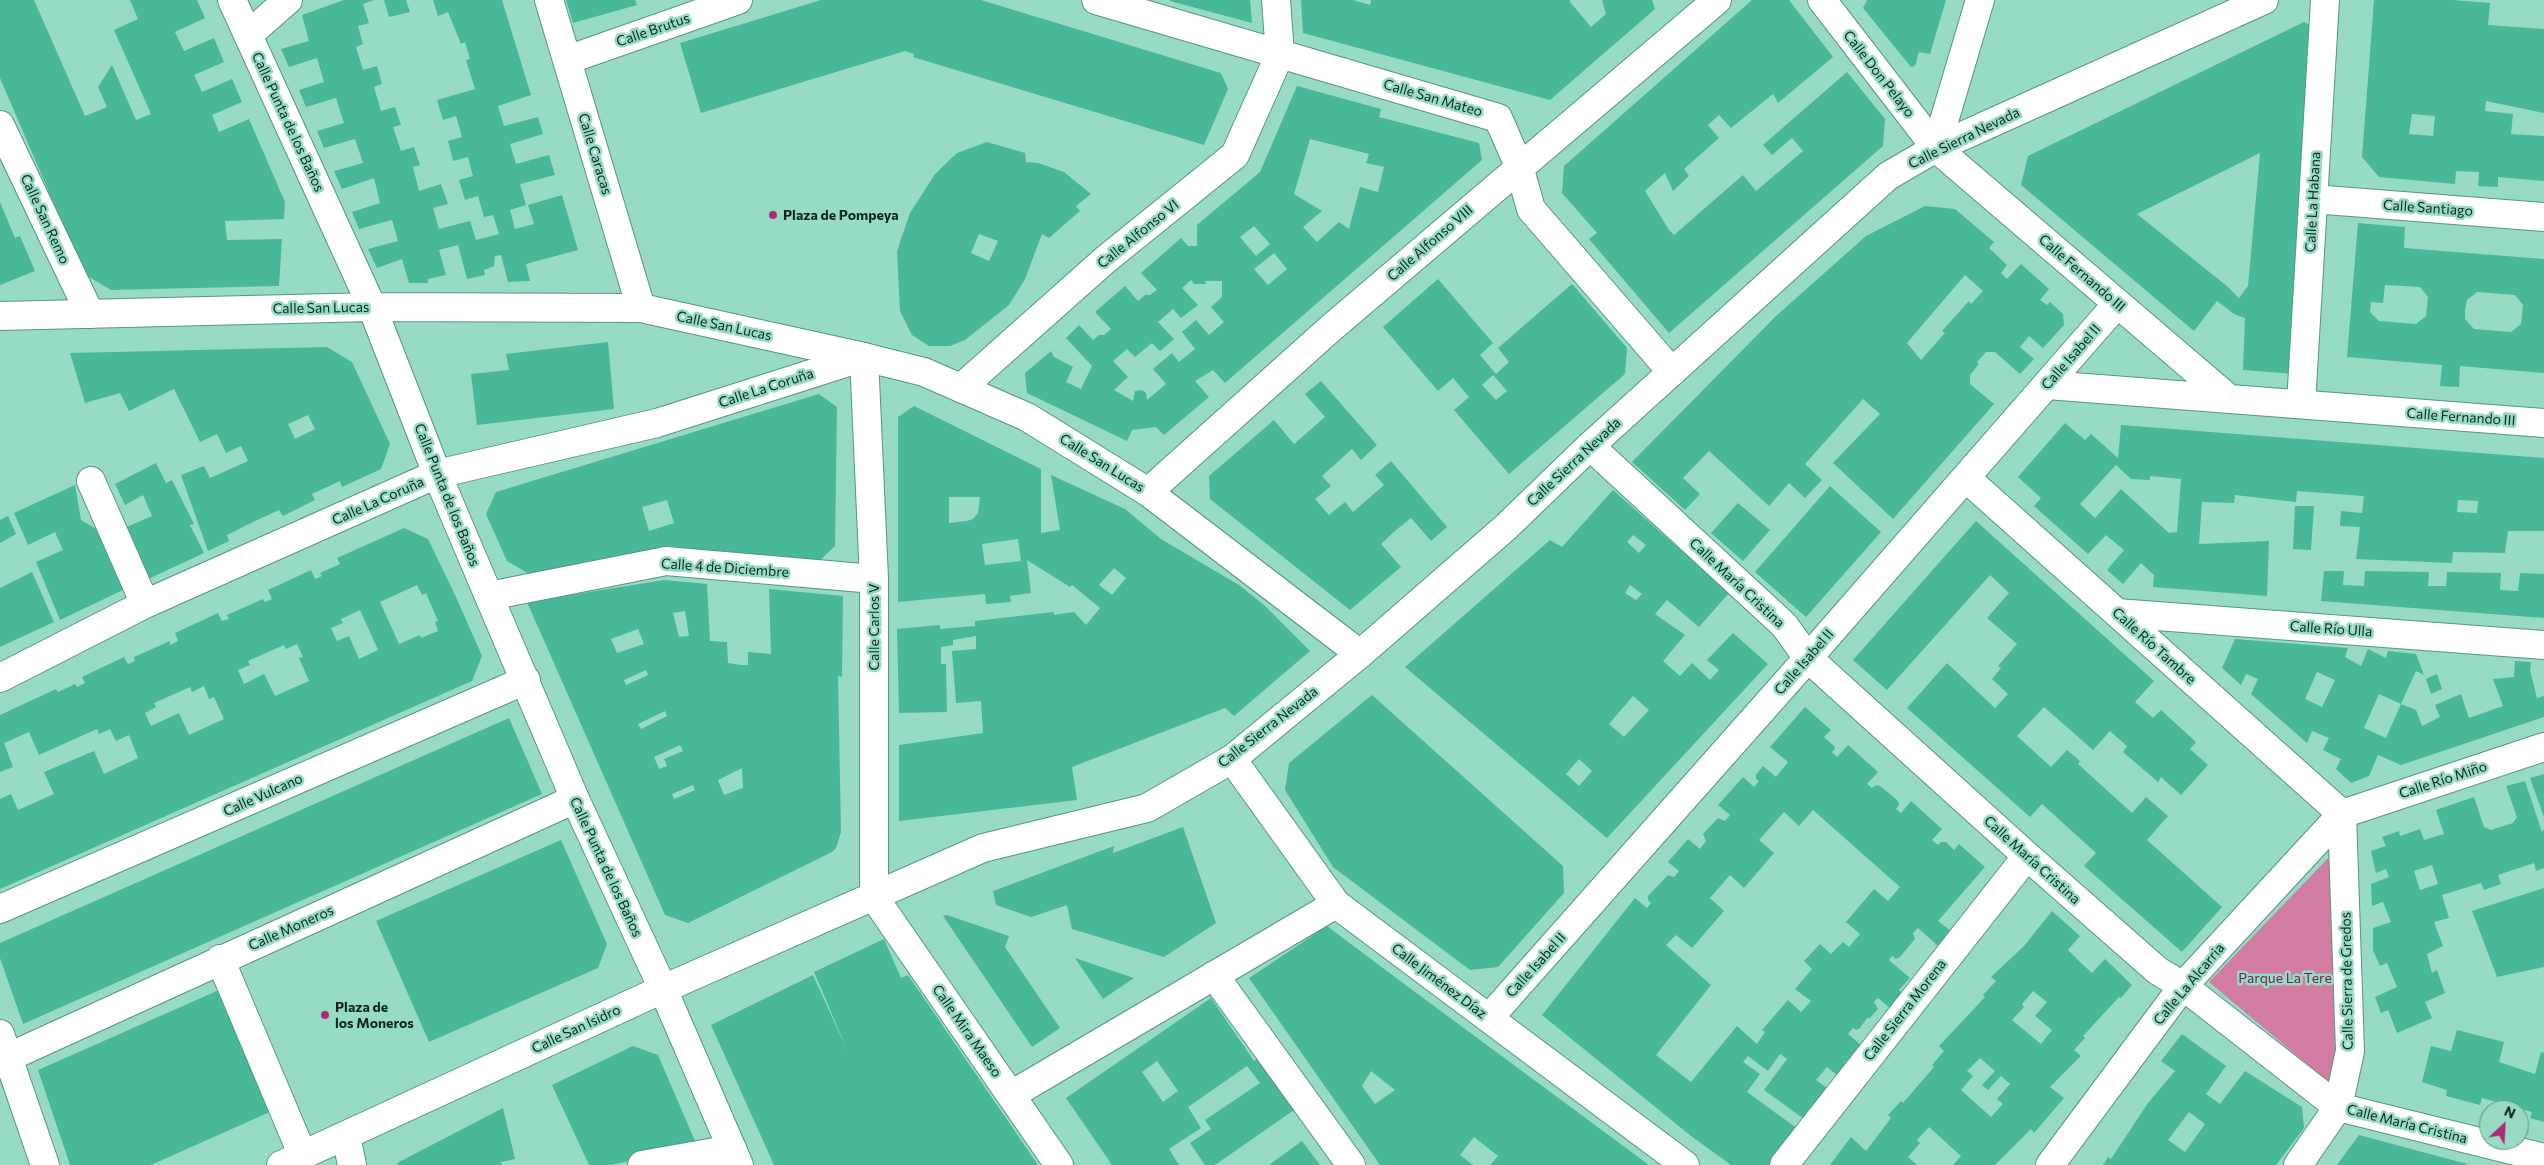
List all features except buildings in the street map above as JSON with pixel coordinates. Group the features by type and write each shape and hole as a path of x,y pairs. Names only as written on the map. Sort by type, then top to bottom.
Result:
{"street":[{"name":"Calle Punta de los Baños","path":"232,0 372,307 438,474 575,800 663,989 735,1157"},
{"path":"248,35 288,0"},
{"name":"Calle Caracas","path":"549,0 641,308"},
{"name":"Calle Brutus","path":"567,60 738,0"},
{"name":"Calle San Mateo","path":"1096,0 1498,118 1520,166 1531,209 1672,372"},
{"path":"1276,0 1280,54"},
{"name":"Calle Alfonso VIII","path":"1148,492 1330,328 1717,0"},
{"name":"Calle Don Pelayo","path":"1822,0 1936,148"},
{"path":"1936,148 1980,0"},
{"name":"Calle Sierra Nevada","path":"874,897 984,848 1147,808 1232,758 1360,654 1506,527 1590,446 1888,176 1936,148 2264,0"},
{"name":"Calle La Habana","path":"2301,404 2325,0"},
{"name":"Calle Alfonso VI","path":"961,388 1105,260 1235,155 1280,54"},
{"name":"Calle San Remo","path":"0,124 90,314"},
{"name":"Calle Fernando III","path":"1936,148 2228,398"},
{"name":"Calle Santiago","path":"2313,199 2544,217"},
{"name":"Calle Isabel II","path":"1489,1018 1808,658 2117,304"},
{"name":"Calle San Lucas","path":"0,316 372,307 641,308 864,357 924,372 1027,417 1148,492 1360,654"},
{"name":"Calle La Coruña","path":"0,678 144,604 438,474 657,424 864,357"},
{"name":"Calle Carlos V","path":"864,357 874,579 874,897"},
{"name":"Calle Fernando III","path":"2047,384 2544,423"},
{"name":"Calle María Cristina","path":"1590,446 1784,625 1808,658 2027,856 2158,971 2183,986 2338,1107 2544,1158"},
{"name":"Calle Río Tambre","path":"1966,478 2342,814"},
{"path":"91,481 144,604"},
{"name":"Calle 4 de Diciembre","path":"489,596 666,561 874,579"},
{"name":"Calle Río Ulla","path":"2117,613 2544,645"},
{"name":"Calle Vulcano","path":"0,909 526,680"},
{"name":"Calle Río Miño","path":"2342,814 2544,747"},
{"name":"Calle Jiménez Díaz","path":"1232,758 1336,904 1685,1165"},
{"name":"Calle Moneros","path":"4,1045 220,959 575,800"},
{"name":"Calle La Alcarria","path":"2050,1165 2183,986 2342,814"},
{"name":"Calle Sierra de Gredos","path":"2298,1165 2338,1107 2350,1051 2342,814"},
{"name":"Calle Sierra Morena","path":"1784,1165 2027,856"},
{"name":"Calle San Isidro","path":"292,1160 663,989 874,897"},
{"name":"Calle Mira Maeso","path":"874,897 1060,1165"},
{"path":"1011,1095 1336,904"},
{"path":"220,959 292,1160"},
{"path":"1214,975 1351,1165"},
{"path":"4,1045 45,1165"},
{"path":"346,1136 352,1165"},
{"path":"642,1165 735,1157"}],"green space":[{"name":"Parque La Tere","path":"2336,850 2338,1051 2332,1085 2209,982"}],"place":[{"name":"Plaza de Pompeya","path":"773,215"},
{"name":"Plaza de los Moneros","path":"325,1015"}]}
